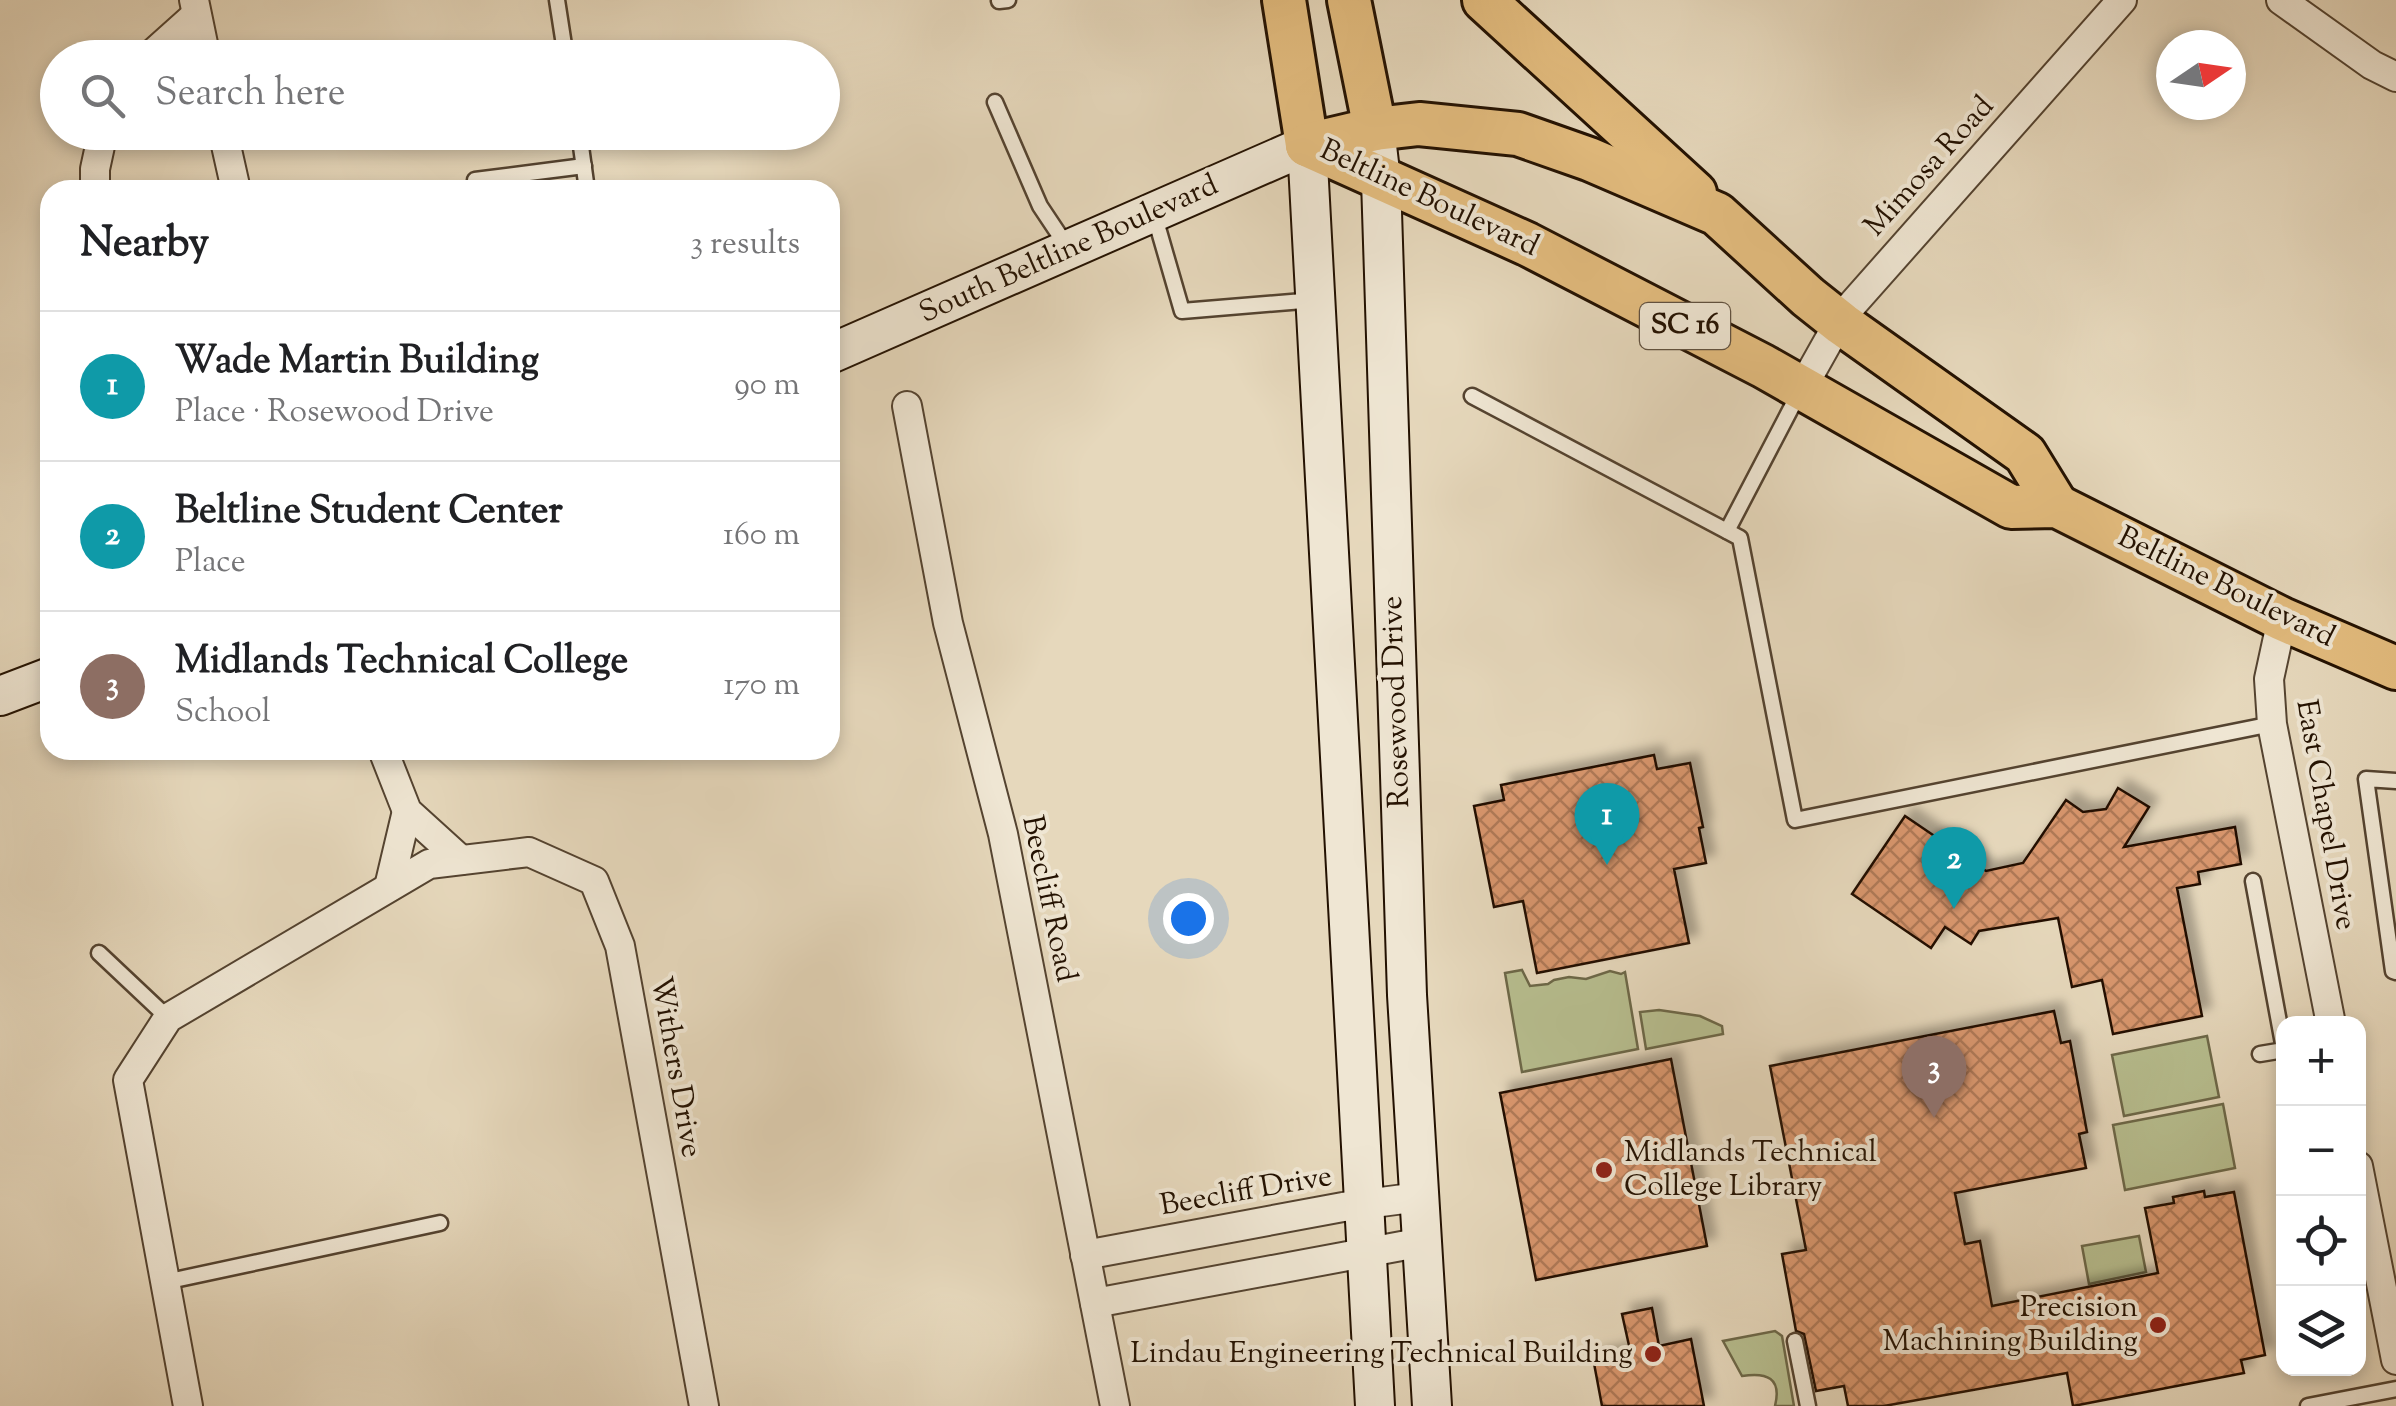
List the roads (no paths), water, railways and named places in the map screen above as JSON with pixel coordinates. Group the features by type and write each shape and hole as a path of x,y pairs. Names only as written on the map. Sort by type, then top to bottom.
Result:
{"main road":[{"name":"Rosewood Drive","path":"1284,0 1307,145 1376,1406"},
{"name":"Rosewood Drive","path":"1349,0 1375,129 1380,180 1407,995 1432,1406"},
{"path":"1484,0 1717,214"},
{"name":"Beltline Boulevard","path":"1307,145 1375,129 1418,124 1518,134 1589,159 1717,214 1839,322 2025,454 2058,506"},
{"name":"Beltline Boulevard","path":"1307,145 1527,244 1764,366 2011,508 2058,506 2282,619 2396,668"},
{"name":"South Beltline Boulevard","path":"840,350 1307,145"},
{"path":"0,696 40,681"}],"street":[{"name":"Mimosa Road","path":"1802,388 1839,322 1869,284 2122,0"},
{"path":"2281,0 2372,65 2396,77"},
{"path":"165,40 195,8"},
{"path":"195,8 202,40"},
{"path":"95,180 100,150"},
{"path":"227,150 234,180"},
{"name":"Beecliff Road","path":"908,406 948,623 1003,834 1115,1406"},
{"name":"East Chapel Drive","path":"2282,619 2270,678 2272,724 2328,1016"},
{"path":"387,760 407,811 461,860"},
{"path":"389,887 407,811"},
{"name":"Withers Drive","path":"188,1406 128,1080 168,1018 429,864 530,852 594,882 620,946 704,1406"},
{"path":"2364,1196 2396,1360"},
{"name":"Beecliff Drive","path":"1085,1255 1420,1197"},
{"path":"1095,1303 1422,1242"}],"lane":[{"path":"557,0 563,40"},
{"path":"999,1 1008,0"},
{"path":"994,102 1040,206 1070,250"},
{"path":"581,150 586,180"},
{"path":"476,180 584,166"},
{"path":"1154,213 1182,311 1316,300"},
{"path":"1727,531 1802,388"},
{"path":"1472,396 1740,538 1795,820 2272,724"},
{"path":"2396,781 2366,778 2396,972"},
{"path":"2253,881 2278,1016"},
{"path":"100,953 168,1018"},
{"path":"2260,1054 2276,1051"},
{"path":"165,1282 440,1222"},
{"path":"1795,1341 1808,1406"},
{"path":"2308,1406 2396,1388"}],"place":[{"name":"Wade Martin Building","path":"1607,865"},
{"name":"Beltline Student Center","path":"1954,909"},
{"name":"Midlands Technical College","path":"1934,1118"},
{"name":"Midlands Technical College Library","path":"1604,1170"},
{"name":"Precision Machining Building","path":"2158,1325"},
{"name":"Lindau Engineering Technical Building","path":"1653,1354"}]}
